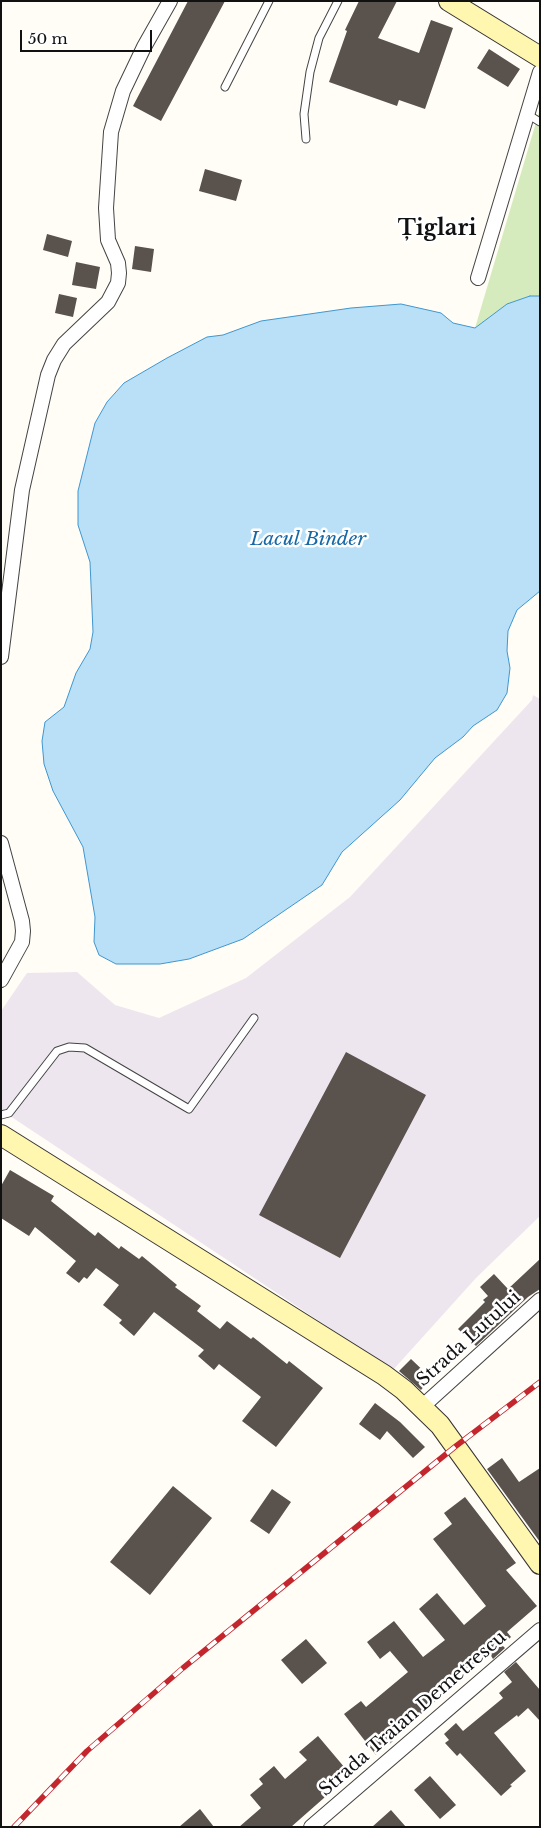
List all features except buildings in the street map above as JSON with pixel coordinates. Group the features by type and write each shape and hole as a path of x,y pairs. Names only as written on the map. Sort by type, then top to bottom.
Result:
{"street":[{"path":"1,657 22,490 48,375 54,360 64,344 108,302 118,283 118,263 108,240 106,208 110,132 123,91 144,47 170,1"},
{"path":"449,1 540,57"},
{"path":"478,278 540,72"},
{"path":"1,843 23,931 22,942 1,980"},
{"path":"1,1135 384,1375 422,1406 456,1446 486,1491 540,1564"},
{"name":"Strada Lutului","path":"422,1406 540,1300"},
{"name":"Strada Traian Demetrescu","path":"311,1827 540,1630"}],"lane":[{"path":"225,87 269,1"},
{"path":"306,139 304,114 310,72 319,38 338,1"},
{"path":"527,114 540,122"},
{"path":"1,1116 9,1113 57,1051 69,1047 85,1048 189,1109 254,1018"}],"shaded area":[{"path":"533,695 540,699 540,1216 476,1278 393,1370 1,1110 1,1011 27,973 77,972 115,1005 159,1018 246,978 350,897 532,700"}],"green space":[{"path":"540,109 540,296 530,296 507,304 475,328"}],"water":[{"name":"Lacul Binder","path":"530,296 540,296 540,591 517,610 508,631 507,651 510,668 507,693 497,710 473,726 463,737 435,758 400,800 342,852 322,885 243,939 189,959 160,964 116,964 99,955 94,942 95,917 83,847 53,791 44,764 42,741 45,722 64,707 76,673 90,649 93,632 90,562 78,525 78,491 95,423 107,402 124,383 167,358 207,337 223,335 261,321 351,308 401,304 441,313 453,323 475,328 507,304"}],"railway":[{"path":"14,1827 87,1751 183,1668 456,1446 540,1382"}],"district":[{"name":"Țiglari","path":"437,229"}]}
